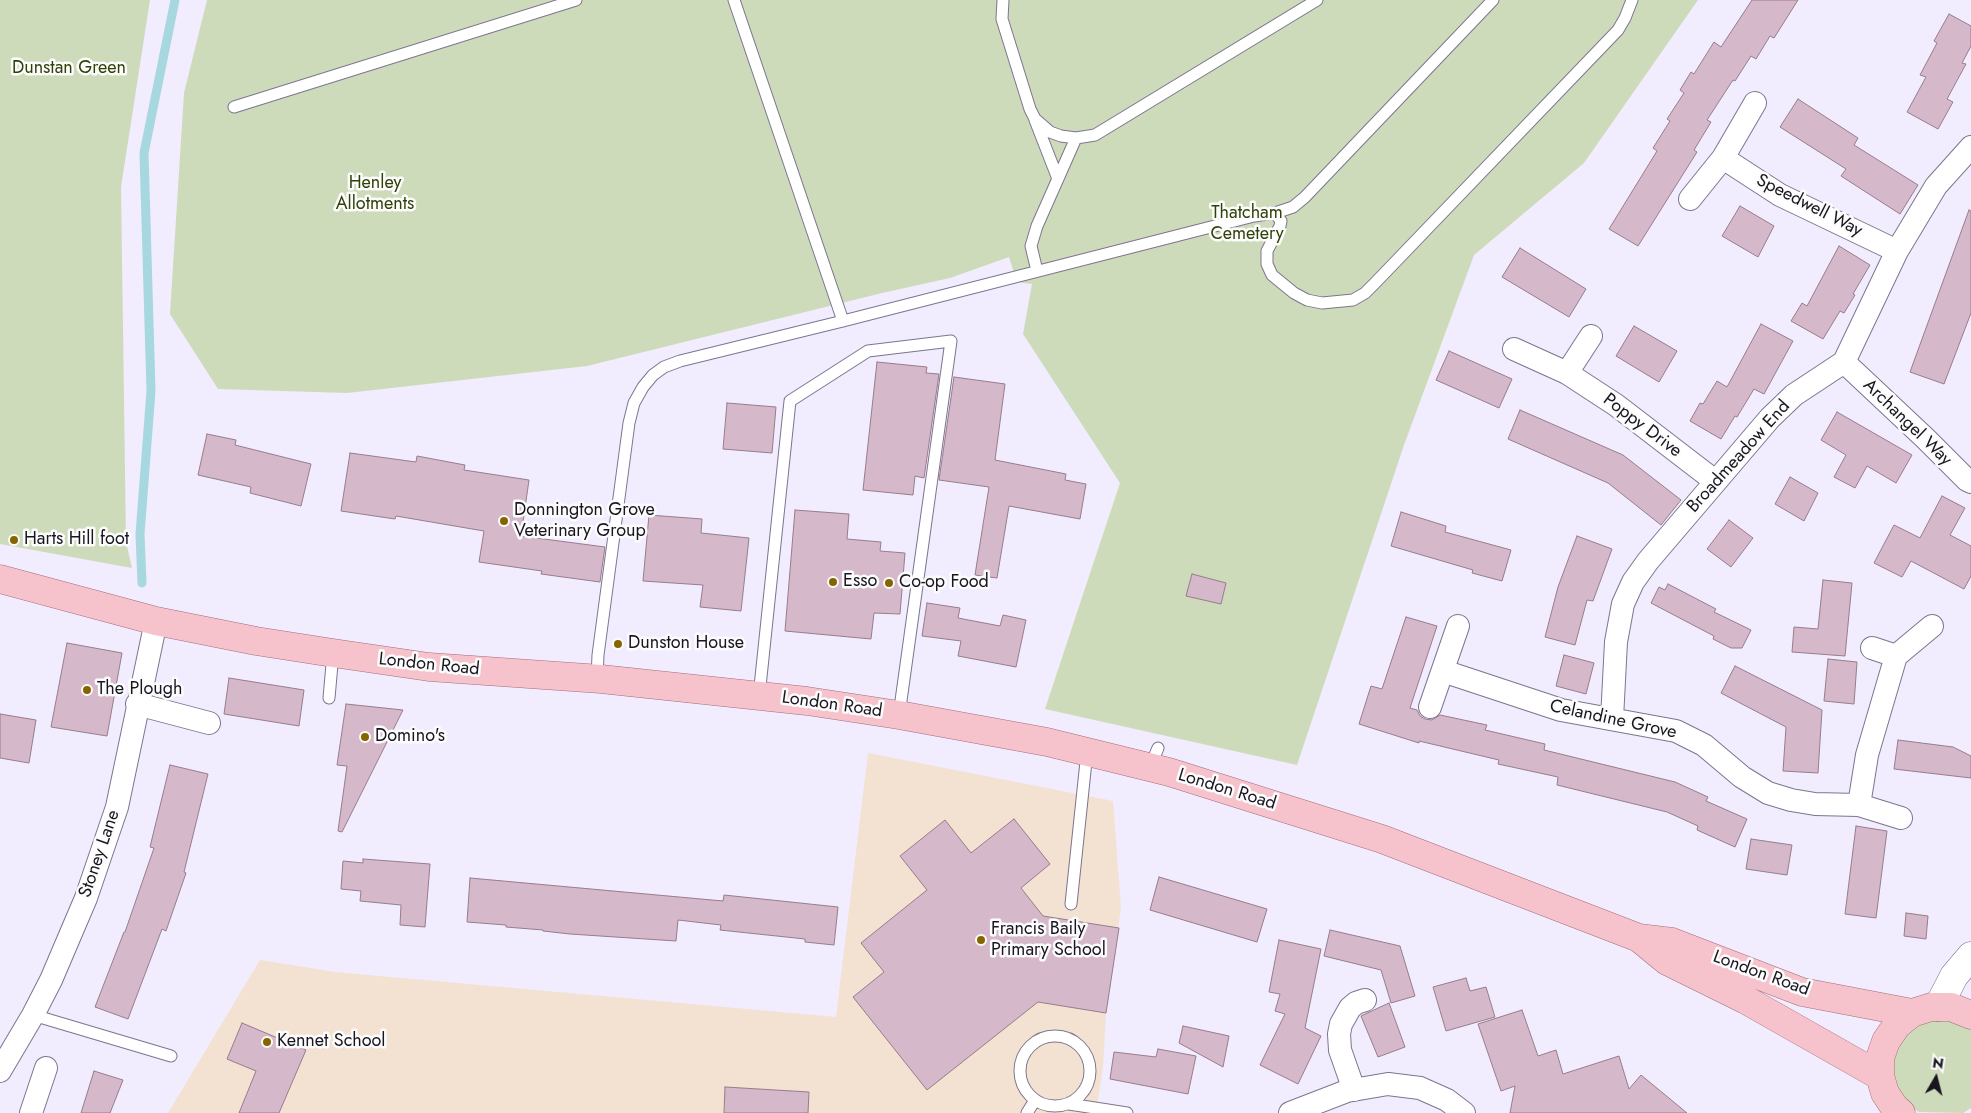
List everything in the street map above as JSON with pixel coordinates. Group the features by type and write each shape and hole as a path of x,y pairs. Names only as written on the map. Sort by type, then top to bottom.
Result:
{"main road":[{"name":"London Road","path":"0,580 156,621 256,641 333,653 429,667 597,679 759,696 899,715 1020,736 1086,752 1154,758 1169,772 1382,839 1639,938 1672,942 1802,992 1925,1010 1951,1007 1971,1015"},
{"name":"London Road","path":"1639,938 1667,961 1746,1000 1880,1076"},
{"path":"1896,1111 1885,1093 1880,1076 1880,1058 1886,1040 1897,1025 1925,1010"}],"street":[{"path":"1690,199 1723,158 1755,103"},
{"path":"1844,362 1898,250 1936,186 1963,169 1971,147"},
{"name":"Speedwell Way","path":"1723,158 1780,196 1898,250"},
{"path":"1567,373 1591,336"},
{"name":"Poppy Drive","path":"1514,349 1567,373 1616,405 1714,481"},
{"name":"Broadmeadow End","path":"1612,719 1616,650 1623,604 1633,582 1648,560 1770,418 1794,395 1844,362"},
{"name":"Archangel Way","path":"1844,362 1971,482"},
{"name":"Stoney Lane","path":"0,1071 51,980 86,898 117,807 156,621"},
{"path":"1430,707 1458,626"},
{"path":"1860,805 1867,755 1896,656 1932,626"},
{"path":"1872,648 1896,656"},
{"name":"Celandine Grove","path":"1443,671 1561,710 1676,731 1704,745 1742,777 1768,793 1815,804 1860,805 1901,818"},
{"path":"138,704 209,723"},
{"path":"1925,1010 1971,956"},
{"path":"1354,1090 1340,1050 1339,1034 1341,1024 1350,1008 1356,1003 1365,1000"},
{"path":"31,1113 46,1068"},
{"path":"1290,1113 1330,1097 1354,1090 1388,1084 1420,1088 1447,1100 1464,1113"}],"lane":[{"path":"234,107 576,0"},
{"path":"734,0 843,322"},
{"path":"1002,0 1002,19 1030,109 1058,179"},
{"path":"1035,119 1050,132 1061,136 1076,138 1095,135 1317,0"},
{"path":"597,679 598,655 629,423 634,403 643,387 653,375 664,367 680,361 843,322 1254,216 1275,213 1293,206 1305,197 1493,0"},
{"path":"1275,213 1281,221 1267,251 1266,264 1272,275 1294,293 1315,302 1353,300 1365,293 1618,30 1632,0"},
{"path":"1037,271 1031,246 1037,226 1076,138"},
{"path":"759,696 790,401 868,351 951,341 899,715"},
{"path":"328,698 333,653"},
{"path":"1071,904 1086,752"},
{"path":"33,1015 171,1056"},
{"path":"1069,1104 1079,1098 1086,1089 1091,1067 1088,1056 1081,1046 1072,1039 1050,1036 1038,1040 1029,1047 1022,1058 1020,1069 1021,1081 1026,1092 1035,1100 1046,1105 1058,1106 1069,1104 1127,1113"},
{"path":"1027,1113 1035,1100"}],"shaded area":[{"name":"Francis Baily Primary School","path":"868,753 1113,801 1121,908 1106,1013 1103,1067 1096,1113 168,1113 260,960 335,972 836,1017"}],"green space":[{"name":"Dunstan Green","path":"0,0 150,0 121,187 126,542 132,568 0,544"},
{"path":"207,0 1698,0 1584,163 1474,255 1404,445 1297,765 1045,709 1120,483 1023,334 1032,284 1017,282 1009,257 950,278 587,366 347,393 218,389 170,314 184,93"},
{"path":"1939,1019 1951,1020 1971,1029 1971,1108 1963,1113 1919,1112 1909,1106 1901,1097 1893,1076 1892,1064 1895,1052 1907,1033 1917,1026"}],"building":[{"path":"1752,0 1798,0 1774,38 1770,36 1756,59 1751,56 1735,81 1733,80 1707,120 1711,122 1694,150 1697,152 1638,246 1609,229 1657,151 1653,148 1670,121 1667,119 1684,93 1680,90 1691,72 1694,74 1714,42 1721,47"},
{"path":"1949,14 1971,26 1971,46 1962,63 1966,64 1947,99 1953,102 1938,129 1907,112 1926,77 1920,75 1937,43 1934,41"},
{"path":"1798,99 1858,138 1854,145 1918,185 1900,214 1841,176 1846,169 1780,127"},
{"path":"1740,206 1774,226 1758,257 1722,236"},
{"path":"1969,210 1971,211 1971,313 1944,384 1910,372"},
{"path":"1839,246 1870,265 1844,313 1840,311 1823,339 1791,321 1802,303 1807,306"},
{"path":"1520,248 1586,289 1569,317 1502,277"},
{"path":"1761,324 1793,341 1764,394 1754,389 1721,439 1690,421 1700,403 1703,404 1717,381 1727,387"},
{"path":"1634,326 1677,351 1659,382 1616,356"},
{"path":"1449,351 1512,379 1499,408 1436,380"},
{"path":"877,362 927,367 926,373 939,374 924,478 915,476 913,495 863,490"},
{"path":"954,377 1005,384 995,460 1066,474 1065,480 1086,484 1080,519 1009,506 997,578 975,575 989,487 939,480"},
{"path":"727,403 776,407 772,453 723,449"},
{"path":"1520,410 1623,455 1681,500 1661,525 1608,483 1508,439"},
{"path":"1837,412 1912,455 1896,483 1867,466 1855,488 1834,477 1846,455 1821,440"},
{"path":"207,434 236,440 235,445 311,464 301,506 250,493 251,487 198,475"},
{"path":"350,453 416,462 417,456 465,465 464,470 529,480 521,536 605,547 600,582 541,574 542,571 479,562 484,531 396,516 395,519 341,511"},
{"path":"1790,477 1818,493 1804,521 1775,504"},
{"path":"1942,496 1965,508 1950,535 1971,546 1971,576 1964,589 1911,561 1902,577 1874,563 1894,525 1920,538"},
{"name":"Esso","path":"795,510 849,514 847,539 881,542 880,551 905,553 900,614 874,613 871,639 785,631"},
{"path":"1401,512 1446,526 1445,532 1511,550 1502,581 1472,573 1473,570 1391,546"},
{"path":"649,515 702,519 701,533 749,538 741,611 700,607 703,585 643,581"},
{"path":"1729,520 1753,538 1731,567 1707,549"},
{"path":"1577,536 1612,549 1593,601 1587,600 1575,645 1545,637 1558,587"},
{"path":"1192,574 1226,583 1221,604 1186,596"},
{"path":"1823,580 1852,583 1845,656 1792,652 1794,627 1818,629"},
{"path":"1668,584 1716,609 1714,612 1751,630 1742,648 1731,648 1713,639 1714,636 1651,603 1659,587 1665,590"},
{"path":"927,603 960,608 958,618 1000,626 1003,615 1026,620 1016,667 958,656 961,641 922,636"},
{"path":"1406,617 1437,626 1410,708 1417,710 1420,716 1432,720 1440,715 1487,725 1485,730 1545,744 1544,750 1675,782 1708,797 1706,801 1747,819 1735,847 1697,830 1698,826 1667,812 1557,785 1558,777 1498,764 1499,760 1419,741 1419,743 1359,724 1371,686 1382,689"},
{"name":"The Plough","path":"67,643 122,653 107,736 51,727"},
{"path":"1564,655 1594,663 1586,694 1556,686"},
{"path":"1828,659 1857,662 1854,704 1824,701"},
{"path":"1735,666 1822,710 1818,773 1783,771 1786,727 1721,693"},
{"path":"229,678 304,690 299,726 224,714"},
{"name":"Domino's","path":"346,704 403,710 342,832 338,831 347,766 337,765"},
{"path":"0,714 36,720 29,763 0,758"},
{"path":"1898,740 1953,747 1971,756 1971,778 1894,769"},
{"path":"170,765 208,774 184,872 186,873 166,931 162,929 128,1019 95,1007 125,932 154,848 150,847"},
{"path":"1014,819 1050,864 1021,888 1043,916 1119,928 1106,1013 1038,1002 927,1090 853,997 884,972 861,943 927,890 900,856 945,820 971,853"},
{"path":"1856,826 1887,831 1876,918 1845,914"},
{"path":"1751,839 1792,845 1787,875 1746,869"},
{"path":"363,859 430,864 425,927 400,925 401,905 360,901 361,891 341,889 343,861 363,863"},
{"path":"1159,877 1267,909 1257,942 1150,910"},
{"path":"470,878 723,901 724,895 838,907 834,945 805,942 805,939 720,930 721,925 678,920 676,941 570,934 506,927 506,925 467,922"},
{"path":"1906,913 1928,916 1926,939 1904,936"},
{"path":"1330,930 1400,946 1415,996 1391,1003 1381,970 1324,956"},
{"path":"1279,940 1321,949 1305,1028 1321,1036 1298,1084 1260,1065 1285,1014 1275,1011 1280,994 1269,992"},
{"path":"1466,978 1470,991 1486,987 1495,1017 1446,1031 1433,987"},
{"path":"1389,1003 1405,1047 1378,1057 1361,1016"},
{"path":"1522,1010 1538,1056 1556,1050 1563,1074 1619,1056 1629,1089 1641,1075 1687,1113 1510,1113 1515,1086 1501,1091 1478,1024"},
{"path":"242,1023 306,1050 279,1113 239,1113 256,1071 227,1059"},
{"path":"1183,1026 1229,1036 1223,1067 1179,1043"},
{"path":"1158,1049 1196,1056 1188,1094 1110,1079 1114,1052 1156,1057"},
{"path":"94,1071 123,1080 110,1113 81,1113"},
{"path":"725,1087 809,1092 808,1113 724,1113"}],"waterway":[{"path":"142,583 140,534 151,391 144,153 175,0"}],"place":[{"name":"Donnington Grove Veterinary Group","path":"504,521"},
{"name":"Harts Hill foot","path":"14,540"},
{"name":"Esso","path":"833,582"},
{"name":"Co-op Food","path":"889,583"},
{"name":"Dunston House","path":"618,644"},
{"name":"The Plough","path":"87,690"},
{"name":"Domino's","path":"365,737"},
{"name":"Francis Baily Primary School","path":"981,940"},
{"name":"Kennet School","path":"267,1042"}],"park label":[{"name":"Henley Allotments","path":"375,194"},
{"name":"Thatcham Cemetery","path":"1247,224"}]}
